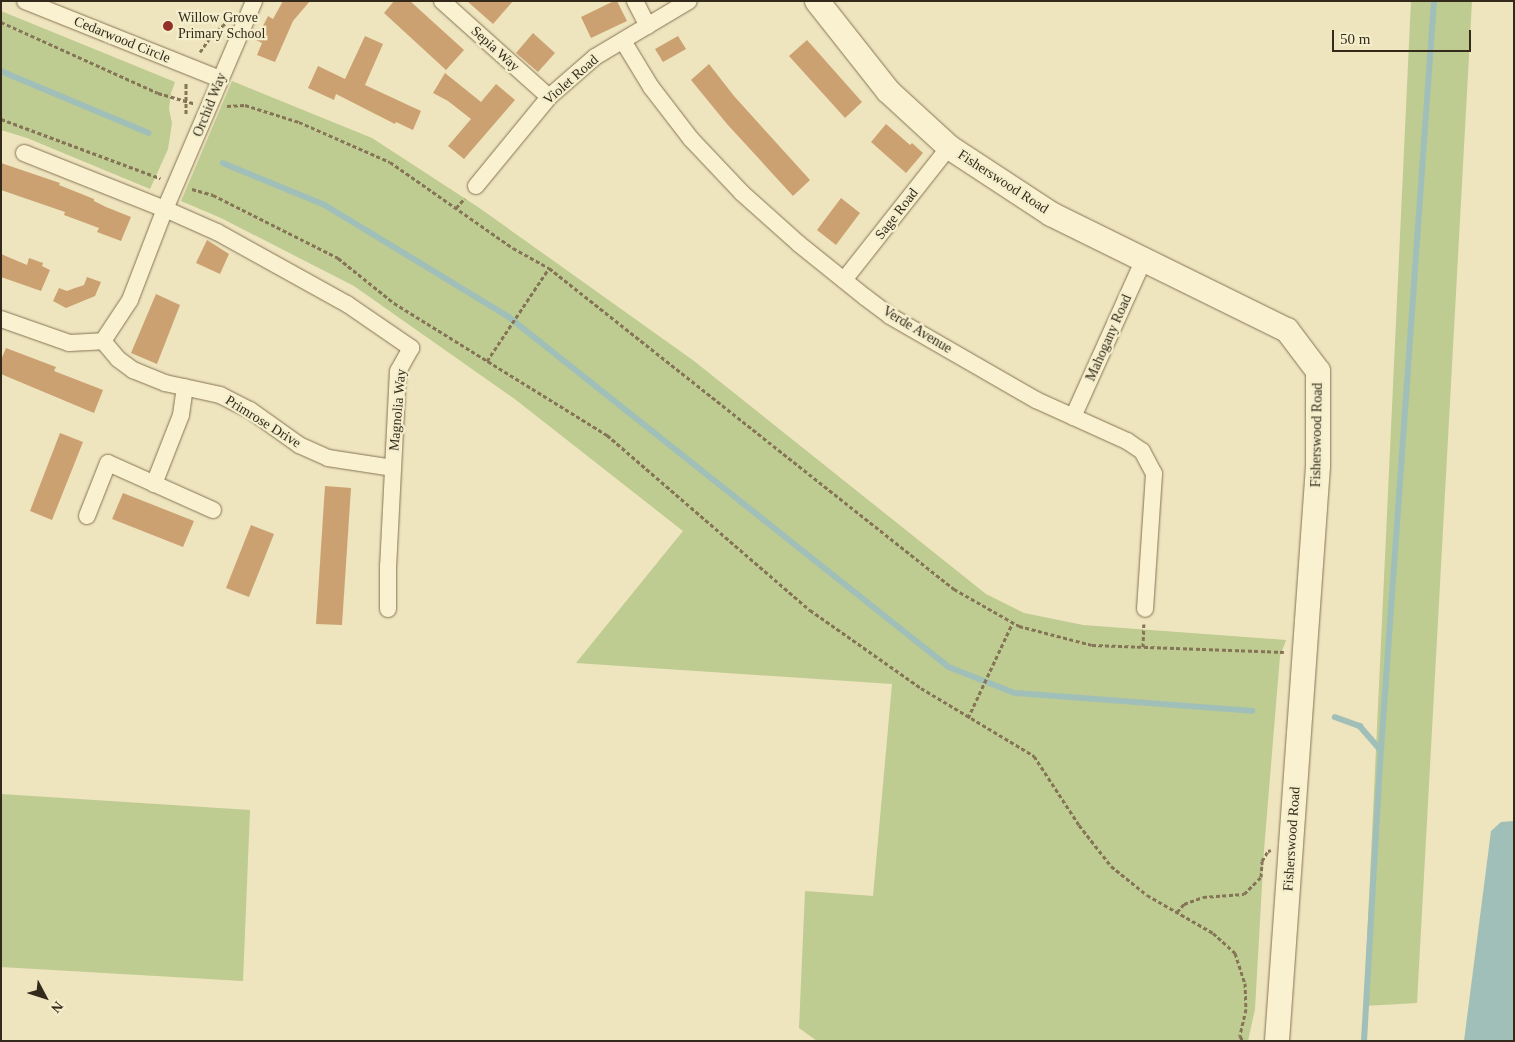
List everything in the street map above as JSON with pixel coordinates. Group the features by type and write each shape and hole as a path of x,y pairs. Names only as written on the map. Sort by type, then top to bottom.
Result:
{"street":[{"name":"Cedarwood Circle","path":"25,1 220,79"},
{"name":"Orchid Way","path":"103,341 130,300 165,209 177,185 254,1"},
{"name":"Sepia Way","path":"442,1 549,98"},
{"path":"635,1 648,26"},
{"name":"Violet Road","path":"476,186 549,98 595,57 689,1"},
{"name":"Fisherswood Road","path":"816,1 888,90 949,147 1051,214 1287,330 1318,371 1318,466 1277,1041"},
{"name":"Verde Avenue","path":"623,41 651,88 691,139 742,193 799,244 844,280 890,316 1036,400 1127,441 1142,451 1154,474 1145,609"},
{"name":"Sage Road","path":"844,280 949,147"},
{"path":"24,153 165,209"},
{"name":"Magnolia Way","path":"165,209 217,232 298,276 347,304 411,348 398,370 388,609"},
{"name":"Mahogany Road","path":"1073,418 1144,259"},
{"path":"1,319 69,343 103,341"},
{"name":"Primrose Drive","path":"103,341 118,358 134,370 165,383 220,395 250,410 298,445 328,458 393,468"},
{"path":"154,484 181,415 185,387"},
{"path":"87,516 108,463 213,510"}],"path":[{"path":"1,22 158,93 209,106 245,105 299,122 390,162 514,248 549,268 954,589 1013,622 1092,645 1306,653"},
{"path":"1,119 177,185 213,195 338,258 394,303 607,435 810,610 968,718 1034,756 1079,825 1111,866 1147,895 1213,933 1236,954 1245,983 1246,1009 1240,1036 1243,1041"},
{"path":"487,362 549,268"},
{"path":"968,718 1013,622"},
{"path":"1176,912 1184,904 1203,897 1244,894 1261,877 1262,861 1268,851 1292,848"}],"green space":[{"path":"1411,1 1472,1 1417,1003 1364,1006"},
{"path":"1,11 175,82 171,93 169,109 172,123 168,149 150,189 27,138 1,130"},
{"path":"232,81 372,138 478,207 694,361 986,594 1024,613 1083,625 1286,640 1280,656 1264,850 1255,1009 1248,1041 817,1041 799,1028 805,891 873,896 892,684 576,663 683,531 516,400 354,286 221,218 181,201"},
{"path":"1,794 250,810 243,981 1,967"}],"water":[{"path":"1514,821 1514,1041 1464,1041 1491,831 1501,822"}],"building":[{"path":"283,1 310,1 293,21 275,62 257,55 262,43 256,40 268,16 273,19"},
{"path":"394,1 410,1 464,50 446,70 384,13"},
{"path":"467,1 513,1 493,24"},
{"path":"617,1 627,21 591,38 581,17"},
{"path":"533,33 555,53 538,72 516,53"},
{"path":"365,36 383,44 365,85 421,111 413,130 396,122 395,124 336,94 334,100 308,88 318,66 345,79"},
{"path":"678,36 686,49 663,62 655,49"},
{"path":"807,40 862,102 845,118 789,56"},
{"path":"709,64 734,96 810,180 793,196 727,124 691,80"},
{"path":"445,73 481,102 496,84 515,100 464,159 448,146 471,119 448,101 433,93"},
{"path":"886,124 910,145 912,143 923,153 906,173 871,142"},
{"path":"1,163 60,183 59,185 131,217 121,241 97,232 99,228 64,215 65,212 1,190"},
{"path":"841,198 860,213 836,245 817,230"},
{"path":"207,240 229,254 220,274 196,263"},
{"path":"1,254 27,265 29,258 43,263 42,266 50,270 41,291 1,277"},
{"path":"87,277 101,282 95,296 66,308 53,301 59,288 67,291 84,285"},
{"path":"156,294 180,305 157,364 131,353"},
{"path":"6,348 56,367 54,371 103,390 94,413 1,374 1,360"},
{"path":"60,433 83,442 52,520 30,511"},
{"path":"325,486 351,488 342,625 316,624"},
{"path":"123,493 194,521 183,547 112,519"},
{"path":"251,525 274,534 249,597 226,588"}],"waterway":[{"path":"1364,1041 1381,750 1434,1"},
{"path":"1,71 149,133"},
{"path":"223,163 325,205 509,317 949,667 1015,693 1252,711"},
{"path":"1335,717 1360,726 1381,750"}],"place":[{"name":"Willow Grove Primary School","path":"168,26"}]}
